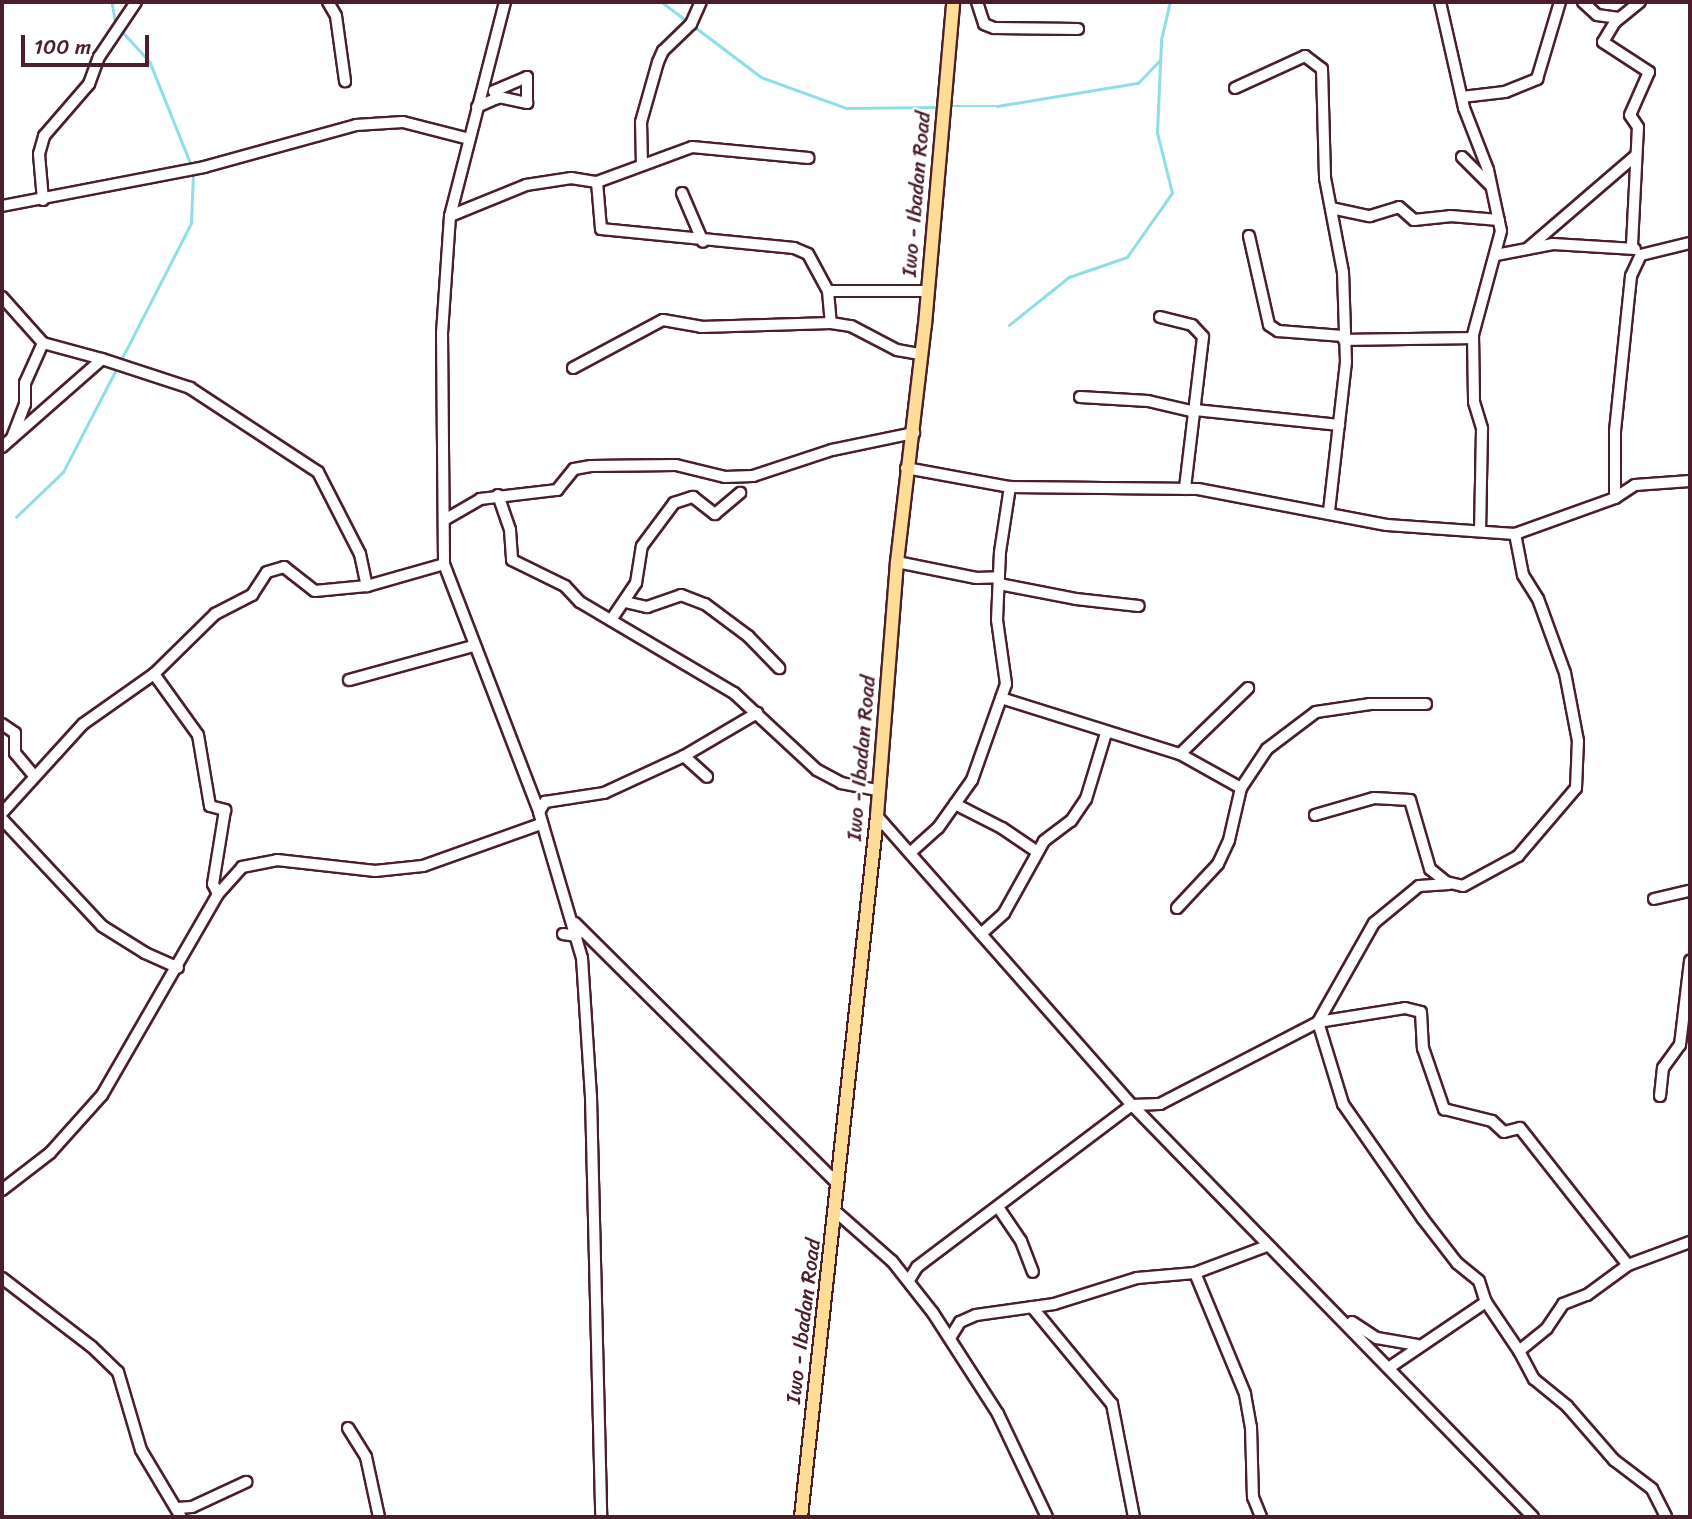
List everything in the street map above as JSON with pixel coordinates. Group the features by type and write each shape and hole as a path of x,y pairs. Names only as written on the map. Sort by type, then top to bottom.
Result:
{"main road":[{"name":"Iwo - Ibadan Road","path":"801,1517 877,816 897,562 906,468 914,433 919,354 927,291 939,126 956,2"}],"street":[{"path":"43,200 39,154 44,136 89,84 99,57 136,2"},
{"path":"328,2 336,16 345,81"},
{"path":"505,2 450,216 442,332 446,519 444,564 473,646 539,812 577,936 591,1097 601,1517"},
{"path":"642,165 642,122 658,62 663,51 691,24 701,2"},
{"path":"977,2 984,24 994,28 1078,29"},
{"path":"1440,2 1462,97 1499,220 1496,255 1473,338 1474,402 1482,429 1480,529"},
{"path":"1462,97 1493,95 1537,79 1560,2"},
{"path":"1583,2 1597,15 1619,18"},
{"path":"1640,2 1619,18 1603,42 1649,72 1630,115 1637,127 1632,245 1641,256"},
{"path":"1236,88 1305,56 1320,65 1325,178 1343,272 1344,338 1339,425 1329,512"},
{"path":"477,107 497,98"},
{"path":"2,206 204,167 356,125 403,122 469,139"},
{"path":"450,216 526,185 571,178 597,182 692,148 808,158"},
{"path":"1527,249 1635,156"},
{"path":"1462,158 1491,187"},
{"path":"597,182 601,229 803,251 828,291 831,323"},
{"path":"682,192 684,205 703,242"},
{"path":"1331,208 1370,216 1399,207 1414,220 1450,216 1499,220"},
{"path":"1249,236 1269,324 1279,331 1344,338 1473,338"},
{"path":"1615,498 1615,431 1631,276 1641,256 1690,243"},
{"path":"1496,255 1553,244 1632,245"},
{"path":"828,291 927,291"},
{"path":"2,297 43,343 112,361 190,388 318,472 360,554 367,586"},
{"path":"1160,317 1192,325 1203,337 1185,489"},
{"path":"573,368 663,320 701,327 831,323 850,326 897,350 919,354"},
{"path":"12,438 25,404 24,383 43,343"},
{"path":"2,447 112,361"},
{"path":"1080,397 1147,401 1195,411 1339,425"},
{"path":"446,519 459,508 498,495 557,490 574,469 592,466 676,465 725,477 753,476 832,450 914,433"},
{"path":"906,468 1010,487 1185,489 1329,512 1387,525 1480,529 1515,534 1615,498 1635,485 1690,481"},
{"path":"910,853 955,804 972,780 1006,684 998,621 999,580 1010,487"},
{"path":"611,620 636,583 642,546 674,503 693,497 715,514 740,493"},
{"path":"498,495 510,530 512,560 565,586 580,602 734,693 817,770 841,783 877,790"},
{"path":"1515,534 1523,575 1538,599 1564,673 1578,741 1580,778 1507,865 1463,886 1419,886 1374,923 1318,1022 1343,1104 1423,1219 1457,1263 1479,1281 1486,1302 1534,1379 1567,1406 1614,1460 1652,1489 1666,1517"},
{"path":"897,562 999,580 1076,599 1139,606"},
{"path":"2,813 83,724 154,674 215,614 252,595 267,572 275,567 284,567 315,591 367,586 444,564"},
{"path":"625,602 647,607 681,595 705,604 748,636 779,668"},
{"path":"349,680 473,646"},
{"path":"154,674 198,735 210,806 225,810 214,884 218,894"},
{"path":"1180,754 1248,688"},
{"path":"1001,698 1180,754 1241,788"},
{"path":"1177,908 1218,864 1241,788 1267,749 1316,712 1370,704 1426,704"},
{"path":"539,812 545,802 604,793 684,757 757,713"},
{"path":"2,724 15,733 15,752 34,776"},
{"path":"981,934 1004,913 1036,851 1071,821 1086,799 1106,733"},
{"path":"684,757 707,777"},
{"path":"1315,815 1374,797 1410,800 1430,869 1451,884"},
{"path":"955,804 1002,828 1036,851"},
{"path":"877,816 1132,1105 1267,1246 1390,1367 1533,1517"},
{"path":"2,819 102,926 145,953 178,968"},
{"path":"2,1190 50,1153 102,1095 178,968 218,894 242,867 260,862 299,860 375,871 423,866 541,824"},
{"path":"1654,899 1690,891"},
{"path":"574,921 838,1184"},
{"path":"563,934 577,936"},
{"path":"1660,1096 1663,1068 1680,1045 1690,961"},
{"path":"909,1280 917,1267 1132,1105 1160,1104 1318,1022 1405,1008 1421,1012 1423,1048 1444,1109 1492,1121 1504,1132 1520,1128 1628,1265"},
{"path":"998,1207 1021,1241 1033,1272"},
{"path":"835,1211 909,1280 950,1338 998,1414 1047,1517"},
{"path":"1519,1351 1547,1328 1563,1304 1587,1295 1628,1265 1690,1242"},
{"path":"950,1338 960,1322 976,1315 1032,1307 1137,1278 1195,1273 1267,1246"},
{"path":"1195,1273 1245,1394 1251,1427 1253,1497 1261,1517"},
{"path":"2,1278 92,1347 118,1372 141,1450 179,1513 246,1482"},
{"path":"1390,1367 1417,1345 1486,1302"},
{"path":"1032,1307 1112,1404 1134,1517"},
{"path":"1339,1316 1377,1338 1417,1345"},
{"path":"348,1428 366,1457 379,1517"}],"waterway":[{"path":"112,2 116,24"},
{"path":"662,2 761,77 846,108 939,107"},
{"path":"1009,325 1069,277 1127,257 1172,193 1157,133 1161,40 1170,2"},
{"path":"120,29 150,62 192,167"},
{"path":"949,106 997,106 1138,83 1160,60"},
{"path":"120,362 191,223 193,174"},
{"path":"16,517 63,472 117,368"}]}
